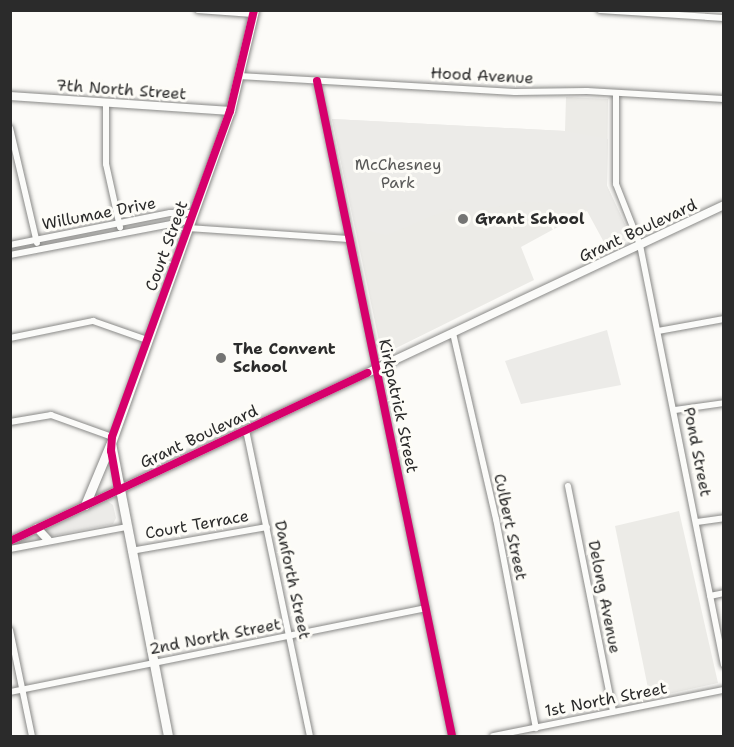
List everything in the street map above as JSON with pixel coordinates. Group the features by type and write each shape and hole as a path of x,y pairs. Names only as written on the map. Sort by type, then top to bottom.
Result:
{"main road":[{"name":"Court Street","path":"168,736 118,490 112,440 230,111 253,12"},
{"path":"85,505 112,440"}],"street":[{"path":"198,10 253,12"},
{"path":"600,10 723,18"},
{"name":"Hood Avenue","path":"239,76 723,99"},
{"name":"Kirkpatrick Street","path":"317,81 452,736"},
{"name":"Pond Street","path":"616,94 614,176 640,245 675,410 723,665"},
{"name":"7th North Street","path":"10,96 230,111"},
{"path":"106,103 106,164 122,233"},
{"path":"10,129 38,250"},
{"name":"Grant Boulevard","path":"10,541 723,205"},
{"name":"Willumae Drive","path":"10,245 170,213 191,220"},
{"path":"191,220 349,239"},
{"name":"Willumae Drive","path":"10,255 191,220"},
{"path":"658,331 723,319"},
{"path":"10,338 93,321 147,340"},
{"name":"Culbert Street","path":"453,333 493,508 536,728"},
{"path":"675,410 723,403"},
{"path":"10,422 51,415 112,440"},
{"name":"Danforth Street","path":"246,430 310,736"},
{"name":"Delong Avenue","path":"568,486 613,712"},
{"path":"697,522 723,518"},
{"path":"10,549 126,527"},
{"name":"Court Terrace","path":"131,550 267,527"},
{"path":"37,528 48,540"},
{"path":"710,596 723,593"},
{"name":"2nd North Street","path":"10,692 425,608"},
{"path":"10,630 32,736"},
{"name":"1st North Street","path":"493,736 723,690"}],"shaded area":[{"name":"Grant School","path":"566,97 608,99 607,186 630,235 606,246 587,211 521,247 534,280 382,355 332,119 565,131"},
{"path":"679,511 718,683 650,698 615,526"}],"green space":[{"name":"McChesney Park","path":"332,119 565,131 608,139 607,186 631,238 608,249 585,204 524,202 459,213 449,209 387,235 355,227"},
{"path":"607,330 621,385 521,404 505,361"},
{"path":"106,500 113,505 116,518 113,524 46,537 43,531"}],"cycle path":[{"path":"118,490 111,451 112,437 230,111 254,10"},
{"path":"317,81 452,736"},
{"path":"10,541 367,373"}],"place":[{"name":"Grant School","path":"463,219"},
{"name":"The Convent School","path":"221,358"}]}
